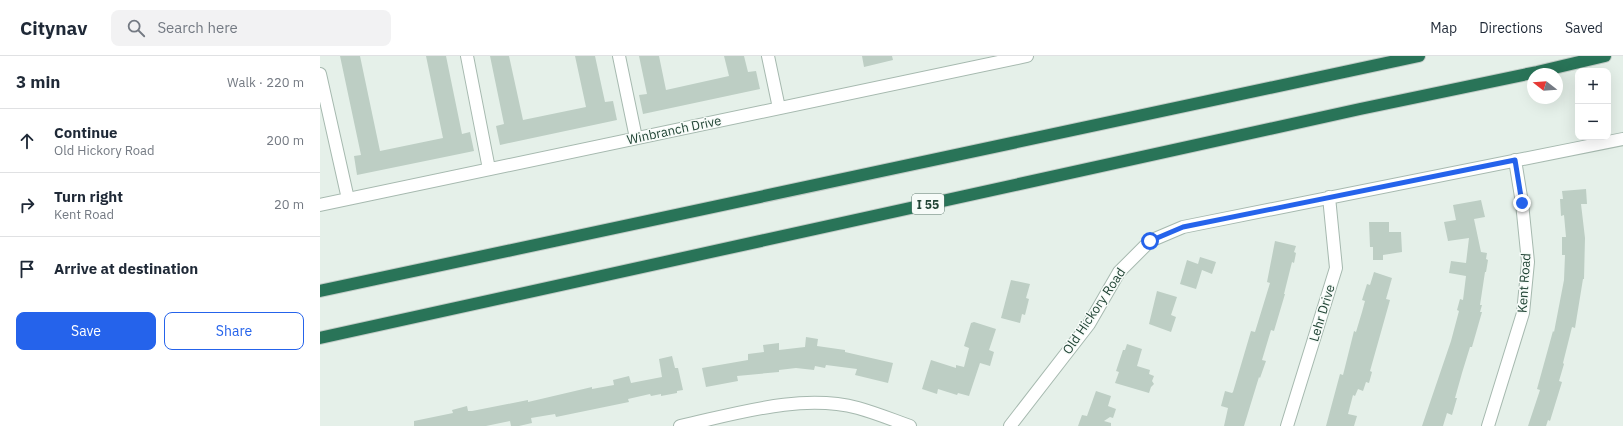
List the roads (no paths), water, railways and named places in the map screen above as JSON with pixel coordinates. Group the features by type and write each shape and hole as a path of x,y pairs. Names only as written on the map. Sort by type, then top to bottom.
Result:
{"highway":[{"path":"320,291 1419,56"},
{"name":"I 55","path":"320,338 1605,56"}],"street":[{"path":"467,56 489,169"},
{"path":"619,56 636,138"},
{"path":"768,56 779,108"},
{"name":"Winbranch Drive","path":"320,205 1027,56"},
{"path":"320,74 348,199"},
{"name":"Old Hickory Road","path":"1010,426 1089,324 1119,272 1150,241 1183,227 1623,139"},
{"name":"Kent Road","path":"1488,426 1523,313 1528,262 1522,203 1515,160"},
{"name":"Lehr Drive","path":"1287,426 1336,268 1329,197"},
{"path":"680,426 781,404 821,404 857,408 910,426"}]}
